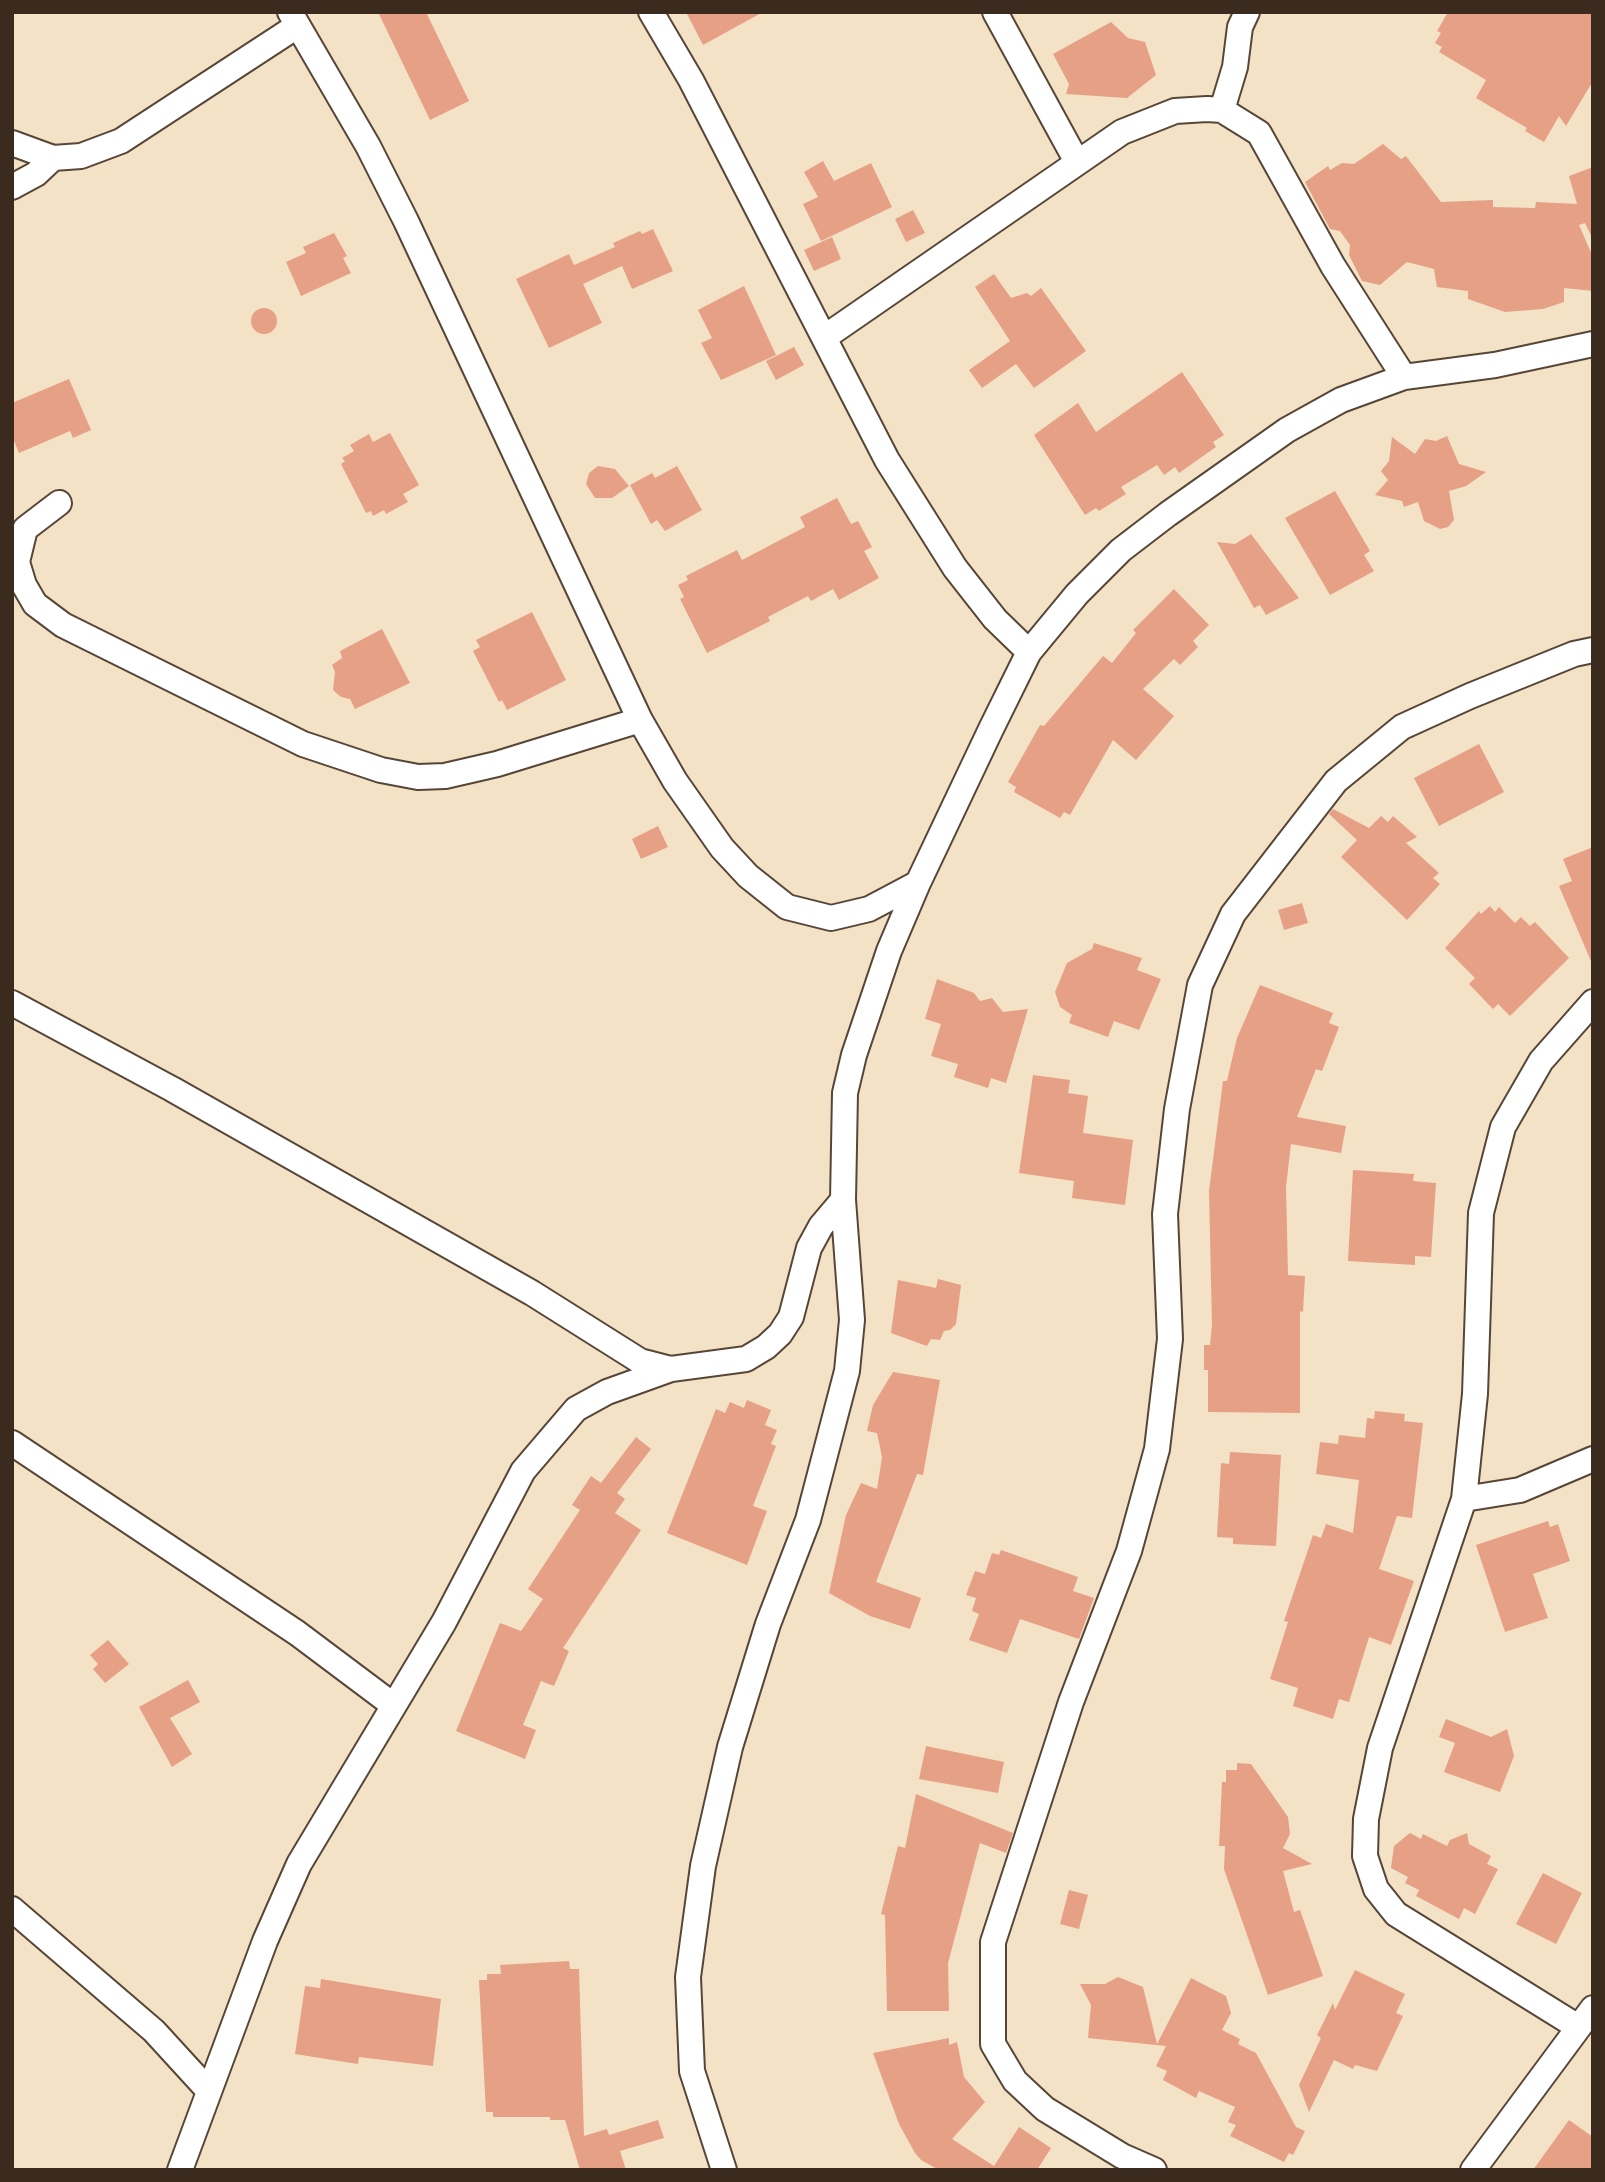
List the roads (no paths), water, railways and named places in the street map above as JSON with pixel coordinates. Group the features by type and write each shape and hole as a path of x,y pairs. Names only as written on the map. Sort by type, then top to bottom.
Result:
{"street":[{"path":"652,12 825,337 887,460 954,568 995,619 1029,652"},
{"path":"995,12 1077,162"},
{"path":"1222,110 1235,67 1240,27 1247,12"},
{"path":"12,143 53,158 81,156 121,141 294,19 368,146 406,221 439,297 640,720 675,781 722,848 748,876 787,907 831,918 869,909 918,883"},
{"path":"825,337 1122,132 1175,111 1222,110 1259,133 1333,266 1404,377"},
{"path":"12,187 36,174 53,158"},
{"path":"724,2170 692,2071 688,1977 703,1866 730,1747 768,1624 808,1520 847,1371 852,1320 844,1200 845,1093 853,1055 873,994 918,883 1029,652 1077,594 1121,550 1168,513 1287,430 1341,400 1404,377 1495,365 1593,344"},
{"path":"59,503 25,529 17,562 24,585 35,604 63,625 303,744 381,770 418,777 444,776 497,764 640,720"},
{"path":"1154,2170 1122,2157 1045,2109 1015,2081 993,2044 993,1955 1011,1880 1071,1702 1129,1551 1157,1449 1170,1339 1165,1214 1177,1110 1199,985 1233,914 1336,781 1402,727 1574,654 1593,650"},
{"path":"1473,2170 1585,2017 1396,1914 1376,1889 1365,1856 1366,1819 1380,1748 1464,1499 1475,1394 1481,1213 1503,1127 1541,1061 1593,1002"},
{"path":"12,1003 172,1089 520,1287 640,1361 671,1369"},
{"path":"180,2170 265,1941 299,1864 444,1622 523,1471 576,1409 607,1392 671,1369 746,1359 780,1334 791,1317 809,1248 821,1226 844,1200"},
{"path":"12,1443 297,1633 393,1705"},
{"path":"1464,1499 1520,1490 1593,1459"},
{"path":"12,1909 154,2031 208,2090"}]}
